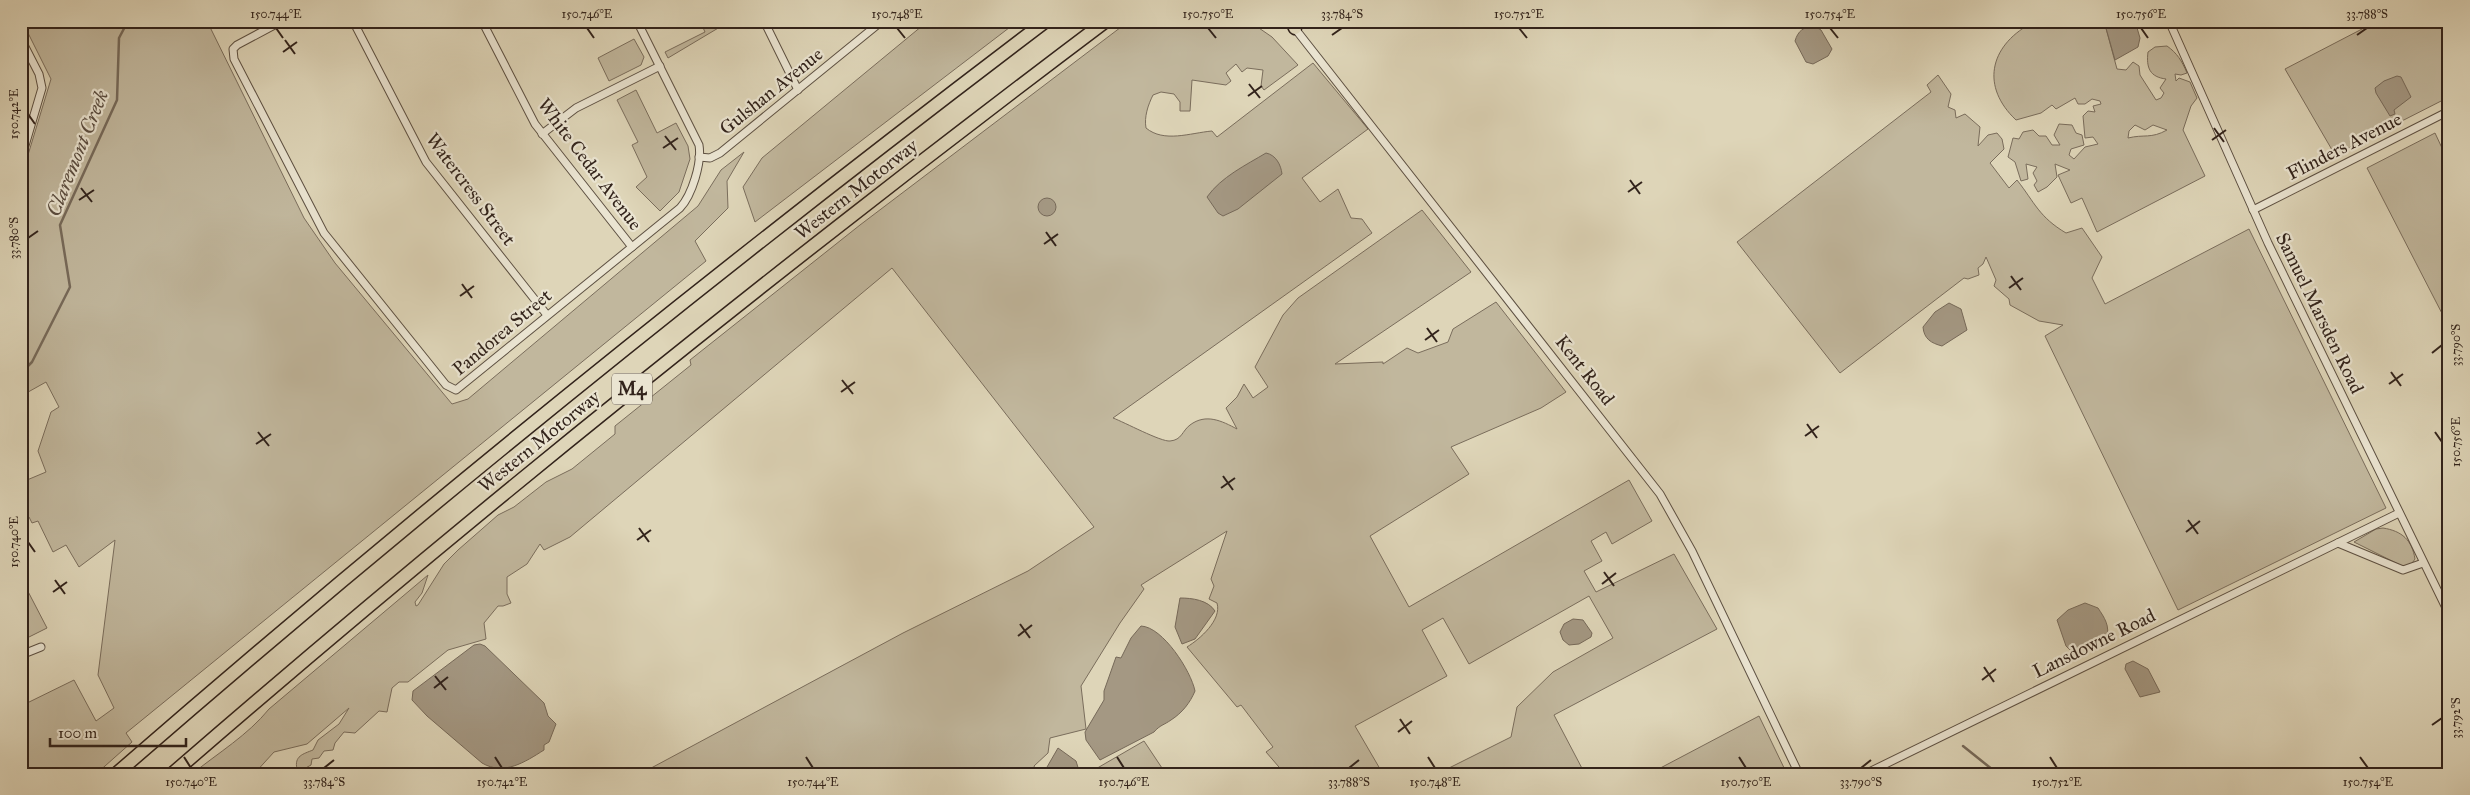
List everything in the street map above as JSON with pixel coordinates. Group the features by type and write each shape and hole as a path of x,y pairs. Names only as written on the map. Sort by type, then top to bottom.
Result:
{"highway":[{"name":"Western Motorway","path":"116,774 336,585 569,393 820,193 1046,21"},
{"name":"Western Motorway","path":"172,774 398,581 718,320 1106,21"}],"street":[{"name":"Pandorea Street","path":"282,21 237,45 233,49 234,59 324,233 446,385 454,390 460,389 683,204 688,195 700,157"},
{"name":"Watercress Street","path":"353,21 426,162 548,315"},
{"name":"White Cedar Avenue","path":"482,21 542,134 632,247"},
{"path":"637,21 697,140 700,157"},
{"path":"764,21 798,90"},
{"name":"Gulshan Avenue","path":"700,157 710,158 720,153 882,21"},
{"name":"Samuel Marsden Road","path":"2169,21 2254,210 2449,614"},
{"name":"Kent Road","path":"1292,23 1660,494 1692,551 1799,774"},
{"path":"21,39 39,74 42,88 21,159"},
{"path":"542,134 576,108 660,66"},
{"name":"Flinders Avenue","path":"2254,210 2449,111"},
{"name":"Lansdowne Road","path":"1865,774 2399,513"},
{"path":"2338,543 2403,570 2424,563"},
{"path":"21,655 41,648"}],"shaded area":[{"path":"22,21 207,21 304,218 335,263 452,404 468,399 698,206 721,170 744,152 727,181 728,208 695,241 706,261 126,733 132,742 96,774 21,774 21,706 74,680 96,721 114,708 98,675 115,540 79,567 66,545 53,552 38,521 32,523 29,517 21,521 21,473 24,472 27,480 46,472 38,451 51,412 59,407 46,382 21,396 21,178 51,79"},
{"path":"700,21 730,21 668,58 665,52 705,32"},
{"path":"928,21 1018,21 755,222 743,187 762,158"},
{"path":"1129,21 1240,21 1256,26 1272,37 1298,65 1264,90 1261,86 1263,70 1247,68 1242,72 1236,64 1226,73 1231,81 1226,85 1192,80 1190,111 1180,111 1180,102 1174,94 1161,92 1153,95 1147,111 1146,128 1153,133 1161,135 1178,136 1212,131 1217,137 1313,63 1368,129 1302,178 1320,202 1338,189 1351,218 1362,219 1372,233 1113,418 1151,435 1170,441 1177,439 1187,427 1202,419 1214,419 1237,429 1226,408 1237,397 1244,384 1253,398 1268,387 1255,367 1283,315 1298,298 1422,210 1471,272 1335,364 1383,362 1383,364 1407,348 1418,353 1448,342 1453,329 1496,302 1566,392 1541,408 1451,447 1469,474 1370,536 1409,607 1629,480 1652,521 1612,544 1606,532 1591,541 1602,561 1584,571 1596,592 1674,554 1717,629 1554,715 1585,774 1437,774 1511,737 1517,707 1553,672 1613,638 1589,596 1469,664 1443,618 1422,630 1447,676 1355,726 1383,774 1285,774 1266,752 1273,747 1241,705 1237,707 1187,647 1204,634 1216,616 1217,603 1209,599 1214,586 1211,579 1227,531 1141,585 1144,589 1120,623 1081,686 1086,729 1050,738 1048,753 1034,766 1037,774 640,774 903,633 1028,571 1094,527 892,268 570,537 544,550 540,544 527,564 507,577 507,594 511,603 498,606 484,623 486,639 448,650 408,682 399,682 392,688 387,712 379,711 355,733 344,732 335,743 333,750 324,751 319,758 312,759 311,765 302,770 297,769 298,758 313,750 318,740 339,724 349,708 307,744 274,752 254,774 192,774 242,735 269,709 428,575 422,593 415,602 416,606 418,605 444,564 458,550 498,515 514,507 546,482 572,469 615,434 615,426 691,365 690,360 860,225"},
{"path":"2104,21 2117,69 2126,70 2133,62 2139,66 2140,75 2156,100 2161,98 2164,93 2160,88 2166,79 2156,76 2150,71 2148,52 2155,47 2167,46 2174,51 2187,73 2175,74 2176,81 2179,78 2190,82 2197,98 2191,106 2183,130 2205,176 2097,232 2082,198 2071,203 2058,175 2070,170 2055,164 2057,177 2047,187 2038,192 2034,185 2037,181 2033,173 2037,167 2026,164 2028,179 2021,181 2015,162 2008,157 2013,138 2019,139 2023,132 2033,130 2039,136 2046,136 2052,145 2060,145 2054,135 2059,124 2072,125 2076,133 2082,135 2084,145 2071,149 2069,155 2074,159 2085,147 2098,144 2093,137 2085,138 2083,116 2088,111 2095,112 2093,106 2101,104 2100,101 2092,99 2085,104 2078,104 2075,98 2056,109 2052,105 2041,113 2016,120 2005,107 1994,81 1994,68 1998,56 2016,33 2030,24 2077,27","holes":["2135,125 2145,130 2153,125 2167,130 2152,135 2128,138 2129,131"]},
{"path":"2104,21 2135,21 2140,38 2138,47 2115,60"},
{"path":"2359,21 2449,21 2449,97 2335,155 2285,69 2362,29"},
{"path":"1814,26 1821,30 1832,49 1828,56 1813,64 1806,62 1795,41 1802,30"},
{"path":"634,39 644,57 641,65 609,81 598,58"},
{"path":"1938,75 1951,94 1948,107 1955,110 1956,118 1965,114 1980,127 1978,146 1988,135 1997,133 2002,139 2004,149 1990,163 2009,188 2017,180 2043,215 2066,233 2082,228 2102,257 2092,278 2105,304 2249,229 2386,508 2178,610 2045,336 2063,325 2039,321 2010,305 2009,299 1994,286 1996,280 1986,257 1983,264 1978,268 1979,275 1968,279 1964,278 1840,373 1737,242 1931,92 1927,85"},
{"path":"2397,76 2401,77 2411,97 2394,110 2395,114 2390,116 2375,88 2384,81"},
{"path":"636,90 657,133 676,123 688,146 690,159 679,192 660,211 636,187 647,177 632,145 638,142 617,100"},
{"path":"2435,133 2449,163 2449,327 2367,168"},
{"path":"1266,153 1273,156 1277,161 1282,174 1238,209 1223,216 1218,213 1207,197 1227,177"},
{"path":"1047,198 1053,201 1056,207 1053,213 1047,216 1041,213 1038,207 1041,201"},
{"path":"1949,303 1961,309 1967,330 1942,346 1929,340 1925,335 1923,327 1935,312"},
{"path":"2383,528 2396,531 2409,542 2415,559 2410,566 2404,567 2354,542 2376,529"},
{"path":"21,578 47,628 21,641"},
{"path":"1180,598 1204,602 1215,611 1195,639 1182,644 1175,627"},
{"path":"2085,603 2098,608 2106,622 2108,630 2106,638 2072,652 2066,646 2057,620 2068,610"},
{"path":"1573,619 1583,620 1592,633 1591,637 1579,644 1569,645 1563,640 1560,632 1564,624"},
{"path":"1141,626 1149,628 1158,634 1175,651 1188,673 1195,691 1191,700 1175,717 1154,732 1100,760 1086,740 1085,732 1104,700 1104,691 1116,657 1121,658 1131,638"},
{"path":"480,644 485,646 544,703 548,716 556,724 549,742 544,745 544,750 522,763 506,768 490,767 482,763 427,716 412,700 413,691 474,645"},
{"path":"2133,661 2148,669 2160,692 2140,697 2125,669 2126,664"},
{"path":"1759,716 1787,774 1649,774"},
{"path":"1144,741 1166,774 1087,774"},
{"path":"1058,748 1076,761 1080,774 1043,774"}],"waterway":[{"name":"Claremont Creek","path":"21,373 32,362 70,287 60,225 117,100 119,38 128,21"},
{"path":"1963,746 1998,774"}]}
